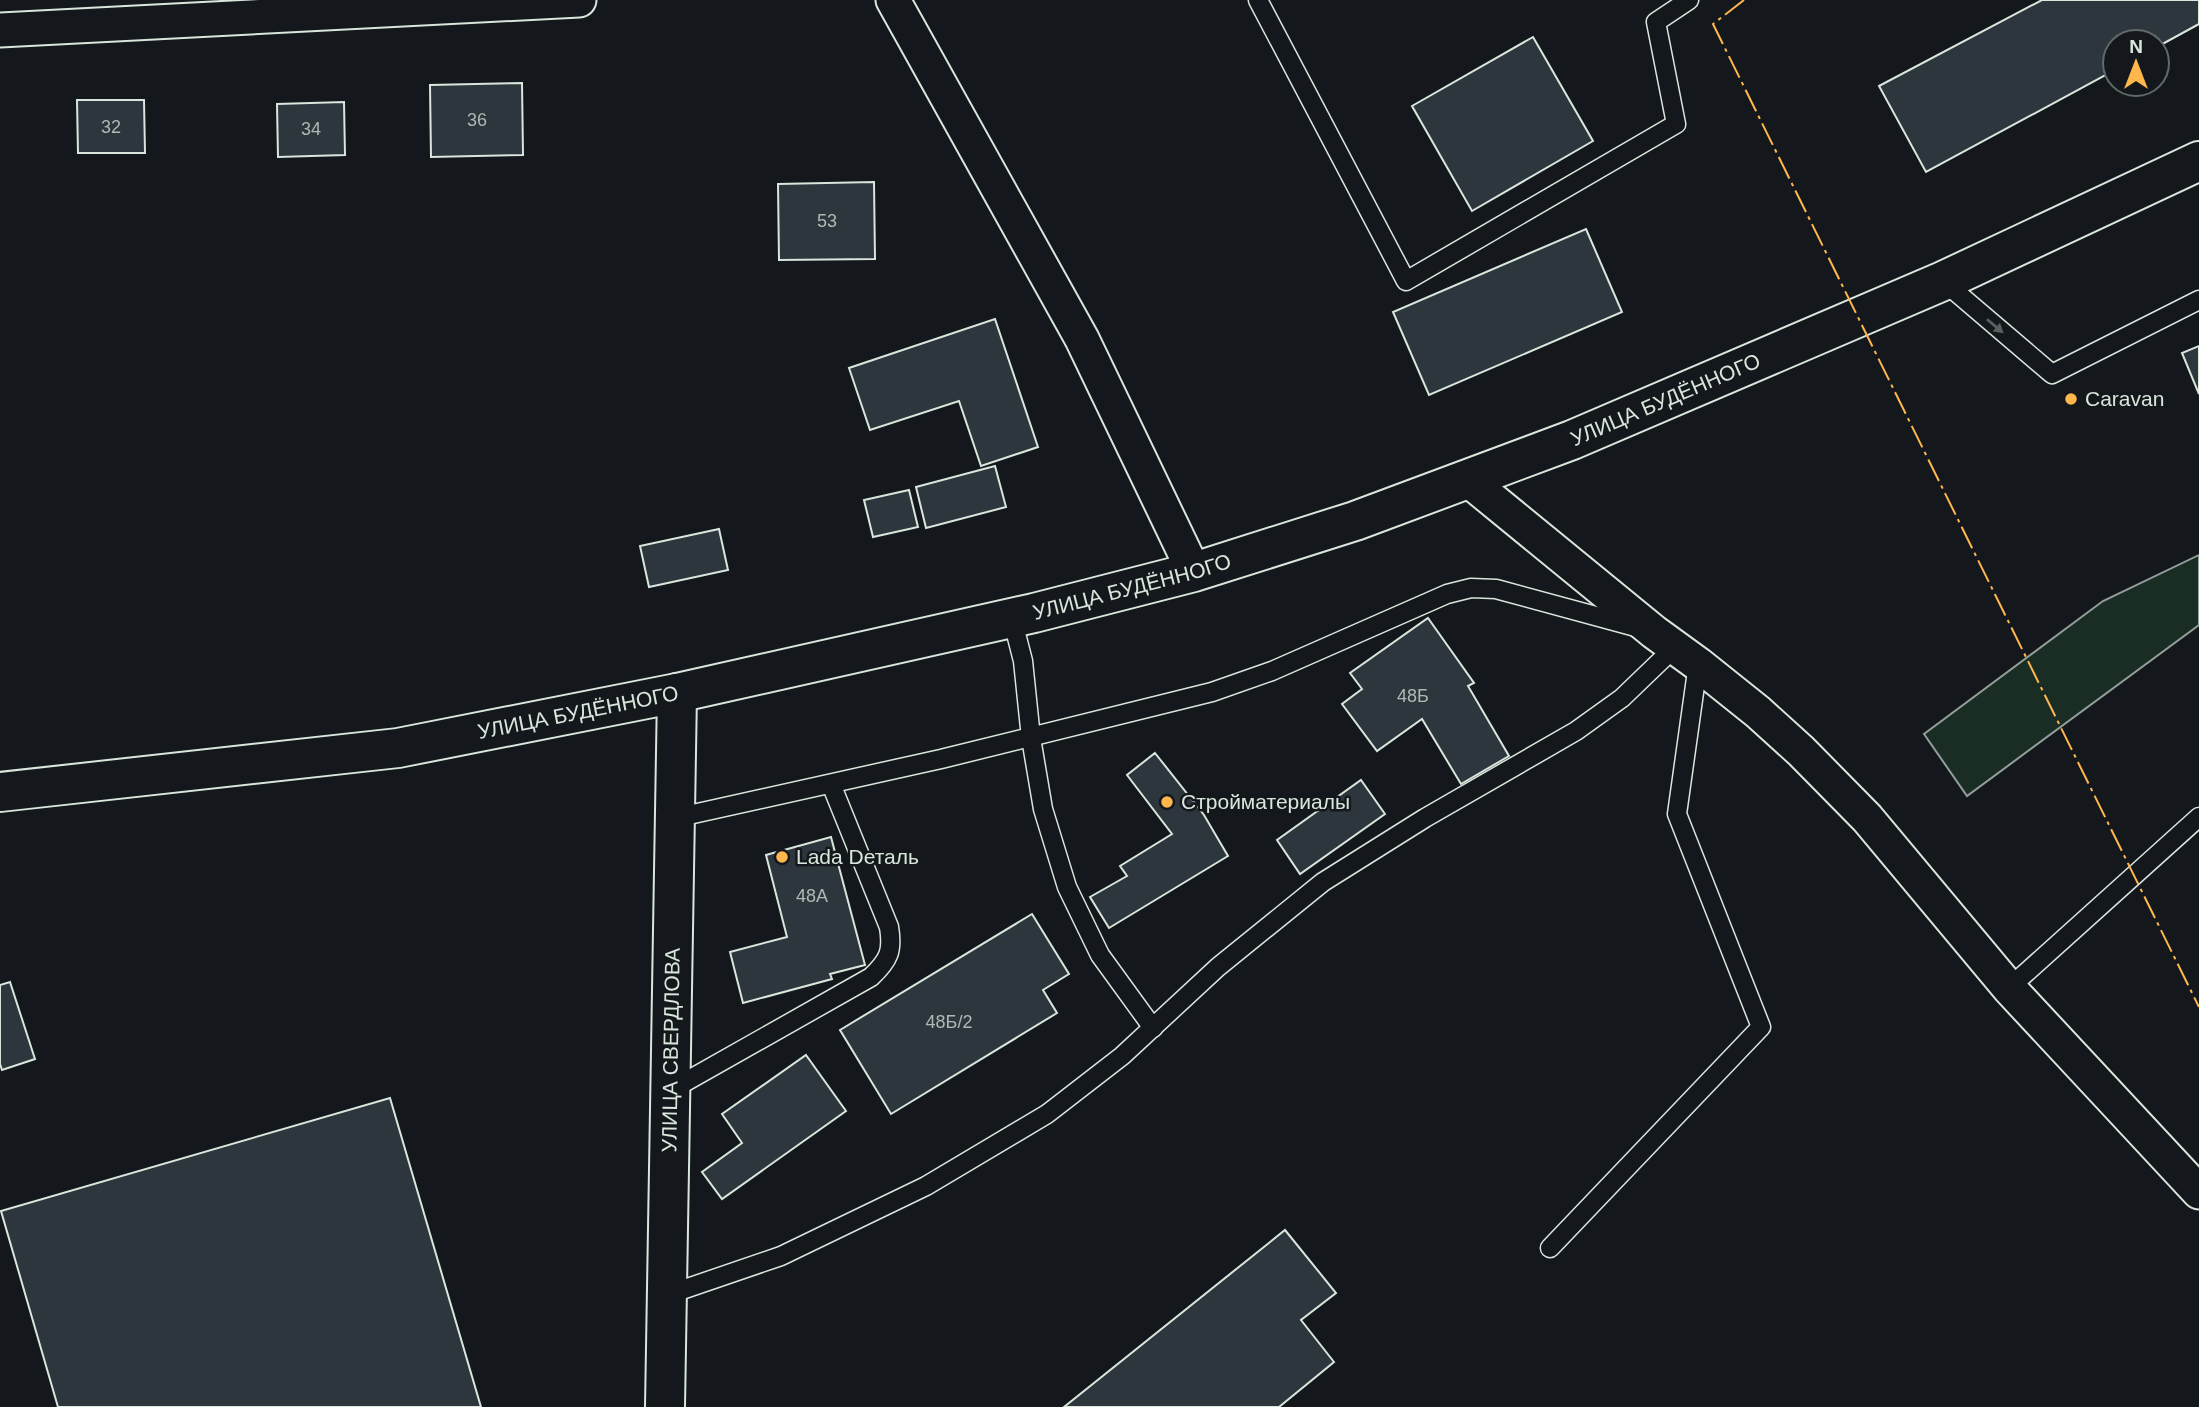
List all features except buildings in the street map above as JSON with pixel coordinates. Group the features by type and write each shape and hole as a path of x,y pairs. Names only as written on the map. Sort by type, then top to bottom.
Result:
{"main road":[{"name":"УЛИЦА БУДЁННОГО","path":"0,792 398,748 677,693 1012,618 1194,572 1355,521 1572,440 1943,281 2199,161"},
{"name":"УЛИЦА СВЕРДЛОВА","path":"665,1407 677,693"}],"street":[{"path":"0,30 579,0"},
{"path":"892,0 1082,339 1194,572"},
{"path":"1467,479 1801,751 1867,818 2009,988 2199,1192"}],"lane":[{"path":"1258,0 1406,281 1676,124 1656,22 1689,0"},
{"path":"1943,281 2052,374 2199,300"},
{"path":"675,818 1031,738 1247,681 1447,594 1471,588 1496,589 1676,648"},
{"path":"1012,618 1023,661 1031,738 1043,809 1066,887 1100,955 1153,1028"},
{"path":"667,1295 780,1256 926,1186 1047,1114 1096,1078 1218,967 1323,882 1425,818 1565,738 1604,712 1676,648"},
{"path":"1550,1248 1761,1027 1677,814 1676,648"},
{"path":"670,1090 871,977 886,962 892,943 889,927 831,784"},
{"path":"2009,988 2199,817"}],"green space":[{"path":"2199,555 2199,625 1967,796 1924,734 2103,601"}],"power":[{"path":"1744,0 1713,24 2199,1007"}],"place":[{"name":"Caravan","path":"2071,399"},
{"name":"Стройматериалы","path":"1167,802"},
{"name":"Lada Dеталь","path":"782,857"}]}
